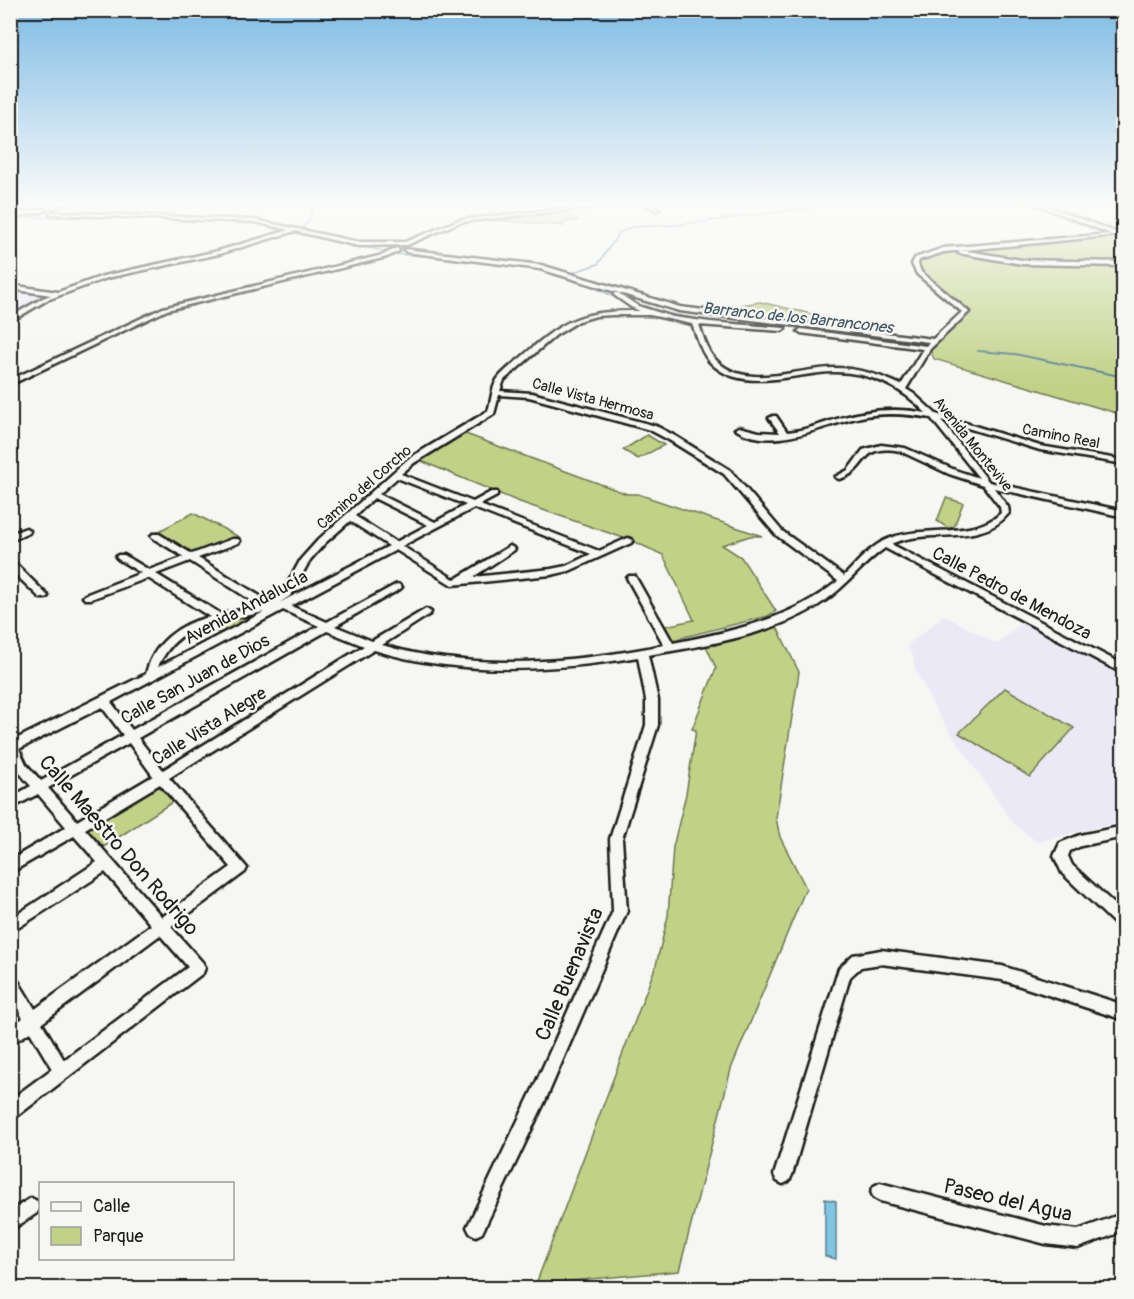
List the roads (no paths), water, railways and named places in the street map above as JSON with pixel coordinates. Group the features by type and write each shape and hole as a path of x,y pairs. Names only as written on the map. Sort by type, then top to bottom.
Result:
{"street":[{"path":"10,320 35,304 105,277 166,264"},
{"path":"10,383 165,309 353,264"},
{"name":"Camino del Corcho","path":"523,264 565,273 626,296 643,313 665,316"},
{"path":"903,388 927,348 966,312 932,285 915,264"},
{"path":"1103,264 1124,264"},
{"path":"10,289 20,288 59,294"},
{"path":"626,296 689,311 934,341"},
{"name":"Camino del Corcho","path":"150,677 154,662 168,642 197,623 246,614 268,606 292,589 306,559 350,517 418,456 481,420 495,406 495,387 501,380 545,341 576,320 605,313 643,313 927,348"},
{"name":"Avenida Montevive","path":"281,606 372,645 414,656 488,666 567,664 671,648 743,630 795,613 825,597 884,544 903,537 969,530 994,524 1005,513 1004,507 932,415 903,388 873,376 848,371 825,371 766,379 730,371 710,357 694,321"},
{"name":"Calle Vista Hermosa","path":"495,393 529,396 652,428 672,438 727,472 778,533 844,581"},
{"name":"Camino Real","path":"739,429 786,435 820,429 849,417 864,414 894,412 932,415 970,424 1029,446 1124,462"},
{"path":"773,418 786,435"},
{"path":"839,477 853,470 864,452 882,447 905,450 947,471 985,483 1124,514"},
{"path":"396,475 599,554"},
{"name":"Avenida Andalucía","path":"11,747 150,677 494,494"},
{"path":"374,495 435,525"},
{"path":"350,517 452,582 551,572 628,541"},
{"path":"10,538 26,531"},
{"path":"156,536 268,606"},
{"path":"88,597 235,541"},
{"name":"Calle Pedro de Mendoza","path":"884,544 1124,670"},
{"path":"458,582 510,549"},
{"path":"121,557 220,618"},
{"path":"10,563 43,596"},
{"path":"632,578 671,648"},
{"name":"Calle San Juan de Dios","path":"10,804 397,587"},
{"name":"Calle Vista Alegre","path":"10,867 161,777 426,612"},
{"name":"Calle Buenavista","path":"476,1227 540,1093 620,911 616,839 652,725 652,700 642,653"},
{"path":"10,1037 163,927 240,868 161,777 104,701"},
{"name":"Calle Maestro Don Rodrigo","path":"11,747 22,767 198,968 62,1072"},
{"path":"1123,922 1067,869 1061,856 1065,847 1080,841 1124,831"},
{"path":"10,927 106,864"},
{"path":"783,1175 844,973 858,960 881,957 1002,973 1124,1013"},
{"path":"10,981 62,1072 10,1111"},
{"name":"Paseo del Agua","path":"880,1192 1046,1234 1078,1239 1124,1222"},
{"path":"10,1222 31,1207"}],"water":[{"path":"825,1199 836,1201 836,1259 825,1256"}],"waterway":[{"path":"574,272 598,264"},
{"path":"529,267 549,271"},
{"path":"589,285 615,297"},
{"path":"612,295 620,299"},
{"name":"Barranco de los Barrancones","path":"657,312 718,323"},
{"name":"Barranco de los Barrancones","path":"749,325 786,326 926,344"},
{"name":"Barranco de los Barrancones","path":"978,351 1015,354 1124,377"}]}
